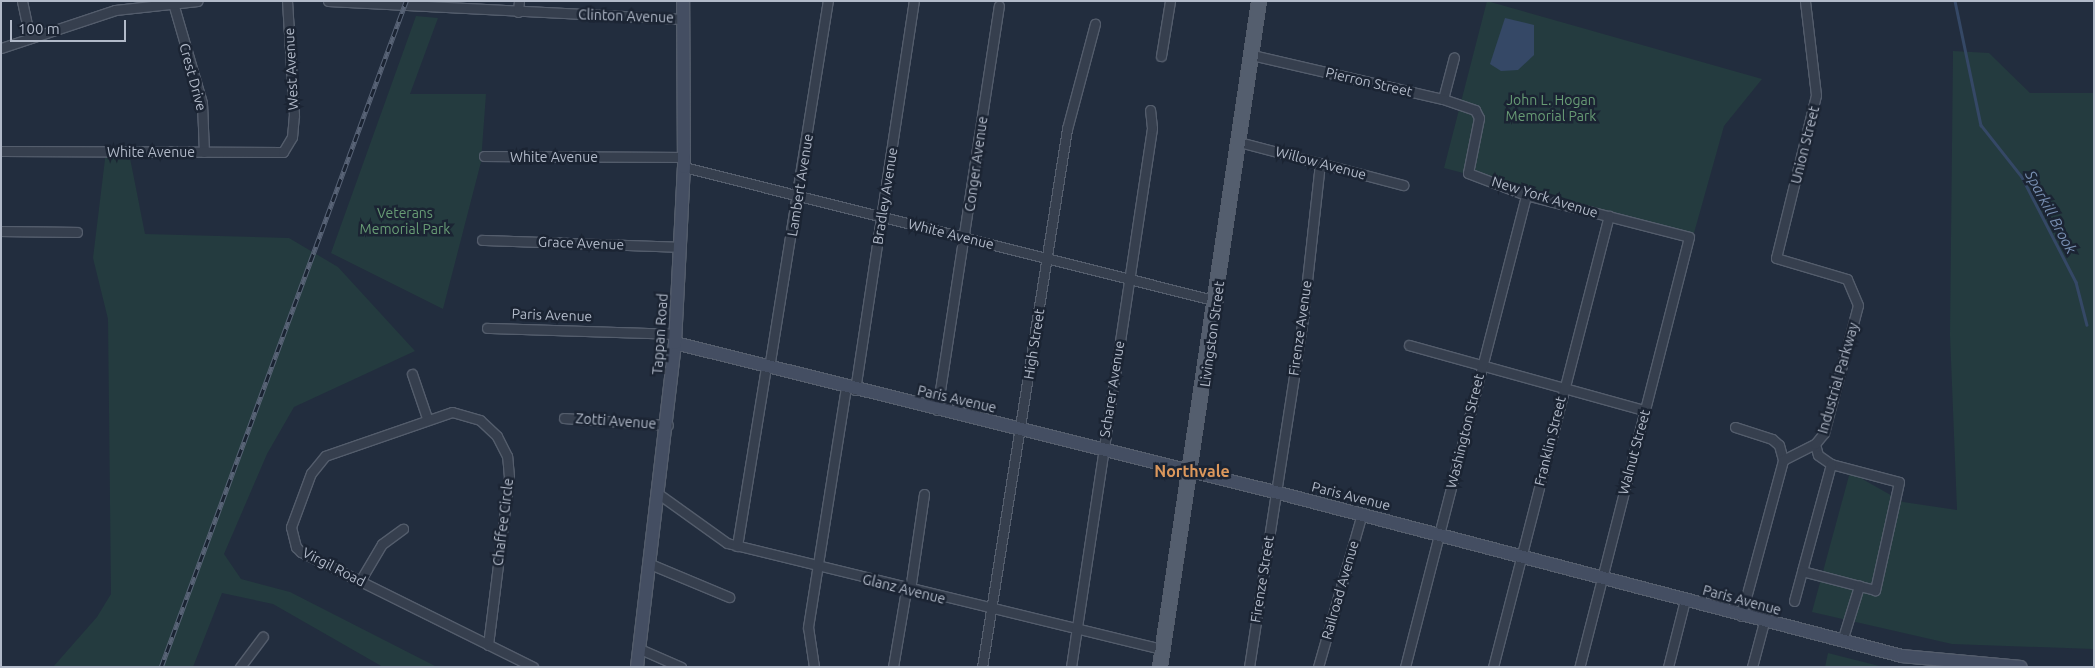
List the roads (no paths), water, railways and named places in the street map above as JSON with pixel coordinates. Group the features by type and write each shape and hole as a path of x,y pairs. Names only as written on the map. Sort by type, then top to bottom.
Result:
{"main road":[{"name":"Livingston Street","path":"1160,667 1192,471 1259,1"}],"street":[{"path":"22,1 30,38"},
{"path":"1,48 106,12 198,1"},
{"name":"West Avenue","path":"287,1 292,138"},
{"name":"Clinton Avenue","path":"328,1 683,19"},
{"path":"518,12 519,1"},
{"name":"Tappan Road","path":"637,667 660,494 675,338 685,162 683,1"},
{"name":"Lambert Avenue","path":"737,546 798,196 828,1"},
{"name":"Bradley Avenue","path":"814,667 808,627 881,218 914,1"},
{"path":"1161,56 1170,1"},
{"name":"Union Street","path":"1776,258 1816,96 1805,1"},
{"name":"Crest Drive","path":"173,3 202,103 204,152"},
{"name":"Conger Avenue","path":"937,410 966,238 999,6"},
{"name":"High Street","path":"982,667 1067,129 1095,24"},
{"name":"Pierron Street","path":"1252,55 1443,99"},
{"path":"1443,99 1454,57"},
{"name":"New York Avenue","path":"1443,99 1475,110 1480,118 1468,173 1526,195 1689,237"},
{"name":"Scharer Avenue","path":"1071,667 1102,450 1130,278 1150,110"},
{"name":"White Avenue","path":"1,151 277,154 289,146 292,138"},
{"name":"Willow Avenue","path":"1239,142 1403,185"},
{"name":"White Avenue","path":"484,156 685,162 798,196 881,218 1130,278 1217,302"},
{"name":"Firenze Avenue","path":"1276,492 1303,317 1320,163"},
{"name":"Washington Street","path":"1405,667 1526,195"},
{"name":"Franklin Street","path":"1493,667 1609,216"},
{"path":"1,231 76,232"},
{"name":"Walnut Street","path":"1579,667 1689,237"},
{"name":"Grace Avenue","path":"482,240 680,247"},
{"name":"Industrial Parkway","path":"1776,258 1847,279 1858,298 1824,433 1815,444 1783,460"},
{"name":"Paris Avenue","path":"487,328 675,338 768,368 1276,492 1764,622 1928,662 2020,667"},
{"path":"1410,345 1644,410"},
{"path":"412,374 426,418"},
{"name":"Chaffee Circle","path":"426,418 452,412 470,415 493,432 507,456 509,478 488,644"},
{"name":"Virgil Road","path":"426,418 333,450 311,473 292,527 292,540 301,552 533,667"},
{"name":"Zotti Avenue","path":"564,418 668,424"},
{"path":"1735,427 1772,440 1780,445 1783,460 1741,616"},
{"path":"1802,571 1875,590 1899,482 1830,464 1818,455 1815,444"},
{"path":"1794,601 1830,464"},
{"name":"Firenze Street","path":"1249,667 1276,492"},
{"name":"Glanz Avenue","path":"660,494 737,546 908,590 1162,650"},
{"path":"893,667 924,494"},
{"name":"Railroad Avenue","path":"1318,667 1362,514"},
{"path":"360,582 382,544 403,529"},
{"path":"650,564 730,597"},
{"path":"1842,641 1859,586"},
{"path":"1668,667 1685,600"},
{"path":"1752,667 1764,622"},
{"path":"240,667 263,637"},
{"path":"640,649 682,667"}],"water":[{"path":"1505,18 1534,25 1534,55 1518,70 1501,71 1490,64"}],"waterway":[{"name":"Sparkill Brook","path":"1955,1 1981,125 2022,177 2076,282 2087,325"}],"railway":[{"path":"161,667 406,1"}],"district":[{"name":"Northvale","path":"1192,471"}],"park label":[{"name":"John L. Hogan Memorial Park","path":"1551,108"},
{"name":"Veterans Memorial Park","path":"405,222"}]}
